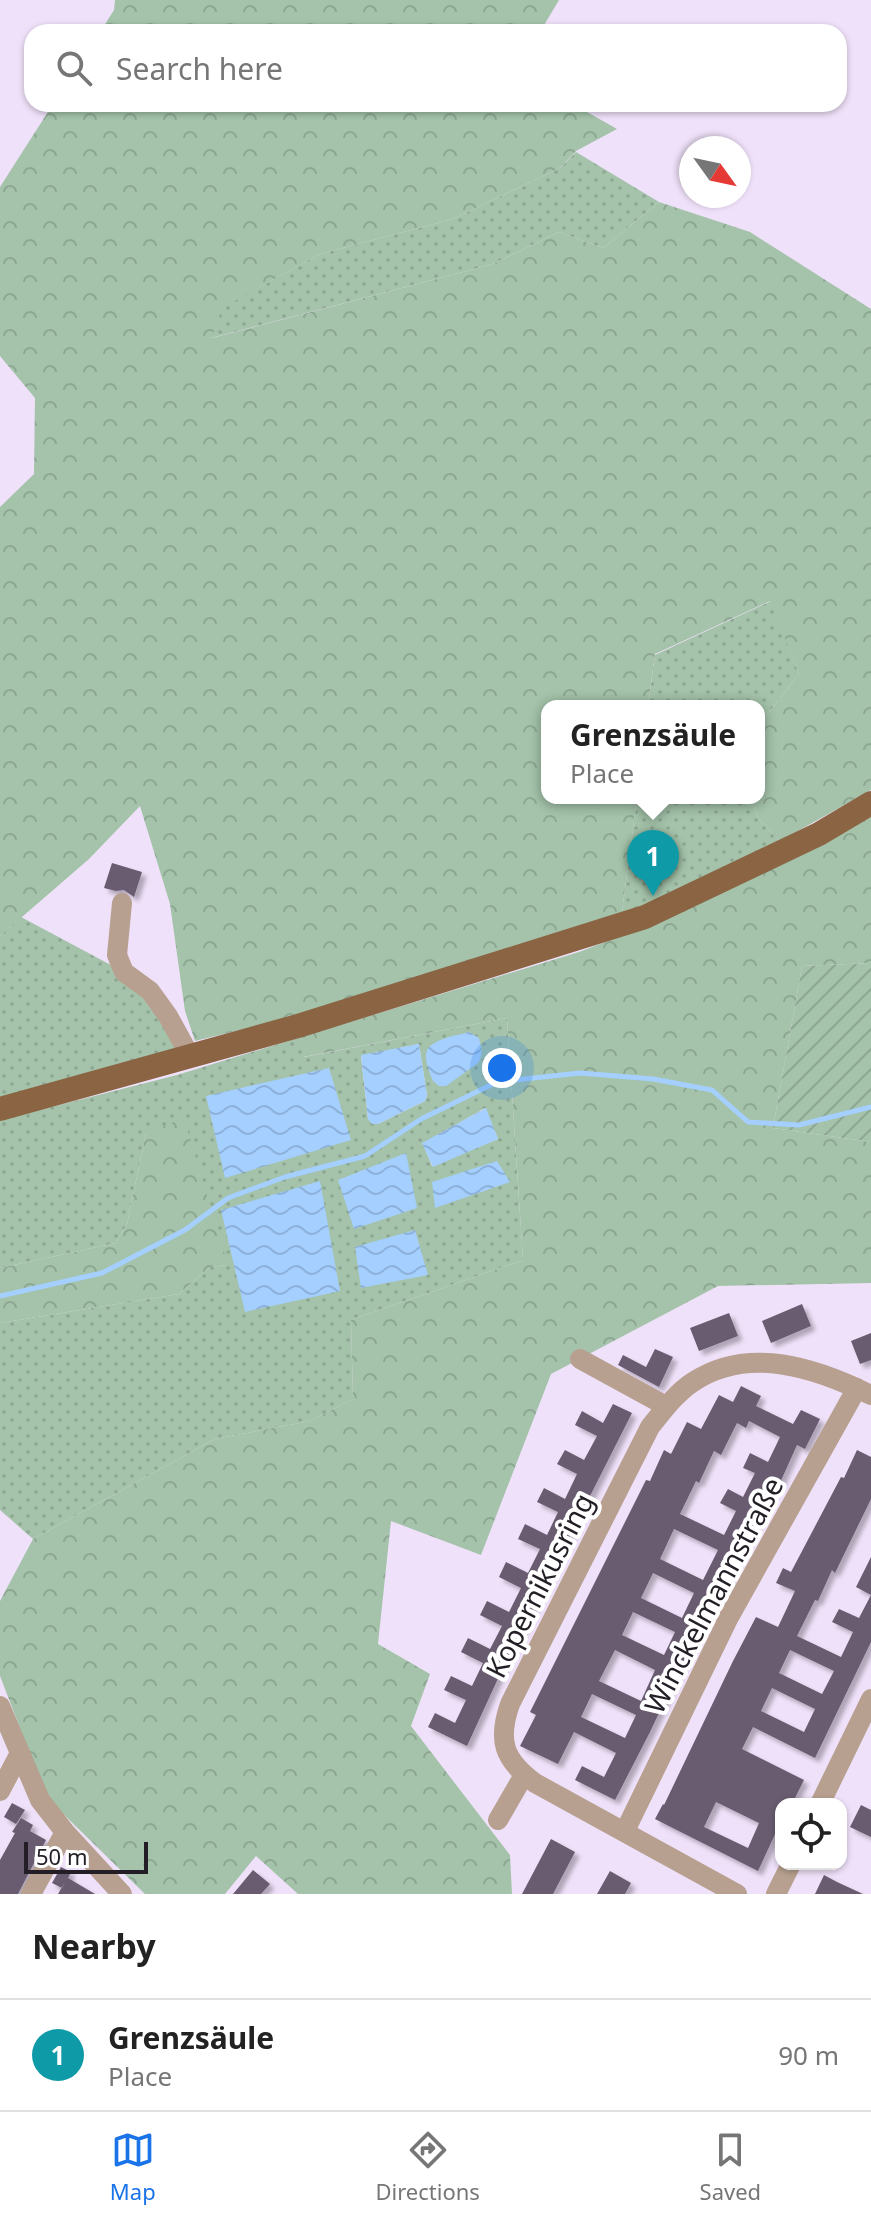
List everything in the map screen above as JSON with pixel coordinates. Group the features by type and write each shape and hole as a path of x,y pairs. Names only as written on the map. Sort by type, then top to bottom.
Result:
{"main road":[{"path":"0,1109 298,1026 645,917 819,834 871,803"}],"street":[{"path":"122,903 117,955 124,972 150,991 190,1056"},
{"path":"580,1359 666,1406"},
{"name":"Kopernikusring","path":"737,1894 535,1783 511,1760 504,1743 502,1726 510,1704 650,1427 691,1382 715,1370 762,1362 807,1368 864,1392"},
{"name":"Winckelmannstraße","path":"625,1831 729,1617 864,1392"},
{"path":"823,1798 871,1699"},
{"path":"0,1706 40,1800 120,1893"},
{"path":"0,1791 19,1755"},
{"path":"498,1820 524,1775"},
{"path":"31,1894 65,1832"},
{"path":"776,1894 788,1870"}],"green space":[{"path":"115,0 559,0 545,24 105,24 114,10"},
{"path":"48,112 587,112 617,129 576,151 560,168 453,219 320,254 222,308 212,338 493,264 559,232 603,248 659,202 750,232 871,309 871,790 780,841 758,818 754,804 765,804 765,717 799,674 770,601 655,654 649,700 541,700 541,804 636,804 621,919 326,1009 195,1041 185,1011 170,904 140,806 89,859 0,936 0,507 34,474 35,398 0,356 0,187"},
{"path":"576,152 659,202 603,248 559,232 493,264 211,338 221,308 320,254 453,219 560,168"},
{"path":"771,601 799,674 765,717 765,700 649,700 655,655"},
{"path":"636,804 754,804 758,818 780,841 621,919"},
{"path":"871,817 871,963 802,966 773,1128 871,1142 871,1283 718,1286 551,1374 481,1555 391,1521 378,1644 430,1674 411,1726 510,1855 512,1894 298,1894 256,1856 225,1894 145,1894 47,1798 0,1676 0,1601 33,1539 215,1439 310,1421 353,1399 351,1320 523,1260 507,1018 303,1057 301,1037 579,952 644,927"},
{"path":"21,917 124,972 177,1042 174,1051 0,1100 0,936"},
{"path":"871,963 871,1142 773,1128 802,966"},
{"path":"507,1018 523,1260 351,1320 353,1399 310,1421 215,1439 33,1539 0,1510 0,1323 179,1294 210,1267 227,1265 146,1133 127,1224 116,1243 0,1268 0,1120 177,1075 301,1037 304,1057","holes":["419,1044 427,1095 425,1101 378,1124 372,1123 368,1119 361,1056","485,1108 498,1139 432,1166 423,1144"]},
{"path":"184,1118 228,1265 210,1267 179,1294 0,1323 0,1268 116,1243 127,1224 146,1133"}],"water":[{"path":"469,1032 479,1038 482,1051 480,1060 446,1086 439,1086 428,1069 427,1050 436,1042"},
{"path":"419,1044 427,1095 425,1101 372,1124 368,1119 361,1055"},
{"path":"329,1068 351,1140 225,1178 206,1096"},
{"path":"486,1108 498,1139 433,1167 422,1143"},
{"path":"406,1153 417,1208 354,1229 338,1180"},
{"path":"497,1161 510,1182 435,1208 432,1182"},
{"path":"320,1181 340,1291 245,1312 221,1210"},
{"path":"415,1230 428,1275 361,1288 355,1247"}],"building":[{"path":"112,863 142,872 134,897 124,890 104,888"},
{"path":"802,1304 811,1326 771,1343 762,1321"},
{"path":"729,1313 738,1336 699,1351 690,1328"},
{"path":"871,1333 871,1360 860,1364 851,1341"},
{"path":"655,1349 673,1357 659,1387 618,1365 623,1355 646,1367"},
{"path":"741,1386 761,1396 756,1406 793,1424 801,1410 820,1419 805,1449 797,1445 779,1485 775,1483 615,1800 575,1780 582,1766 604,1777 616,1753 574,1732 558,1764 520,1746 536,1715 530,1712 664,1450 671,1454 687,1422 701,1429 719,1395 733,1402","holes":["749,1421 780,1437 768,1462 750,1453 743,1468 755,1473 743,1497 728,1489 720,1503 736,1511 724,1535 680,1514 714,1451 721,1455 737,1423 746,1428","674,1529 718,1550 703,1580 660,1559","653,1573 694,1593 682,1618 641,1598","633,1612 675,1632 664,1655 622,1635","615,1650 655,1670 641,1701 599,1681","592,1694 636,1715 625,1738 581,1717"]},
{"path":"613,1404 632,1413 467,1746 428,1727 435,1713 455,1723 466,1700 444,1690 451,1676 472,1686 483,1663 461,1652 468,1638 490,1649 502,1626 480,1615 487,1601 509,1612 521,1588 499,1577 506,1562 528,1573 540,1549 518,1539 525,1524 547,1535 558,1512 537,1502 544,1488 565,1499 577,1474 557,1464 565,1450 584,1460 597,1436 575,1425 582,1411 603,1423"},
{"path":"857,1450 871,1457 871,1499 835,1573 832,1570 797,1636 841,1657 853,1632 832,1622 839,1609 859,1618 871,1595 871,1642 815,1758 753,1727 742,1749 804,1780 795,1798 775,1798 775,1834 758,1871 655,1819 756,1617 778,1627 795,1591 776,1583 783,1568 791,1572 841,1477 844,1478","holes":["790,1650 834,1671 822,1694 779,1673","772,1688 815,1709 804,1732 761,1711","716,1802 759,1823 748,1848 704,1827"]},
{"path":"871,1557 871,1595 856,1587"},
{"path":"12,1803 25,1810 16,1824 4,1817"},
{"path":"861,1805 871,1810 871,1837 850,1827"},
{"path":"21,1818 33,1825 30,1831 46,1840 18,1894 0,1894 0,1860"},
{"path":"551,1839 575,1852 553,1894 522,1894"},
{"path":"61,1867 71,1872 68,1878 95,1894 58,1894 62,1888 52,1883"},
{"path":"253,1870 270,1884 261,1894 233,1894"},
{"path":"610,1871 631,1883 625,1894 597,1894"},
{"path":"824,1875 837,1882 863,1894 815,1894"}],"waterway":[{"path":"0,1296 102,1273 185,1230 228,1198 285,1177 365,1156 421,1119 497,1082 580,1073 653,1079 712,1090 748,1122 799,1125 871,1107"}],"place":[{"name":"Grenzsäule","path":"653,896"}]}
